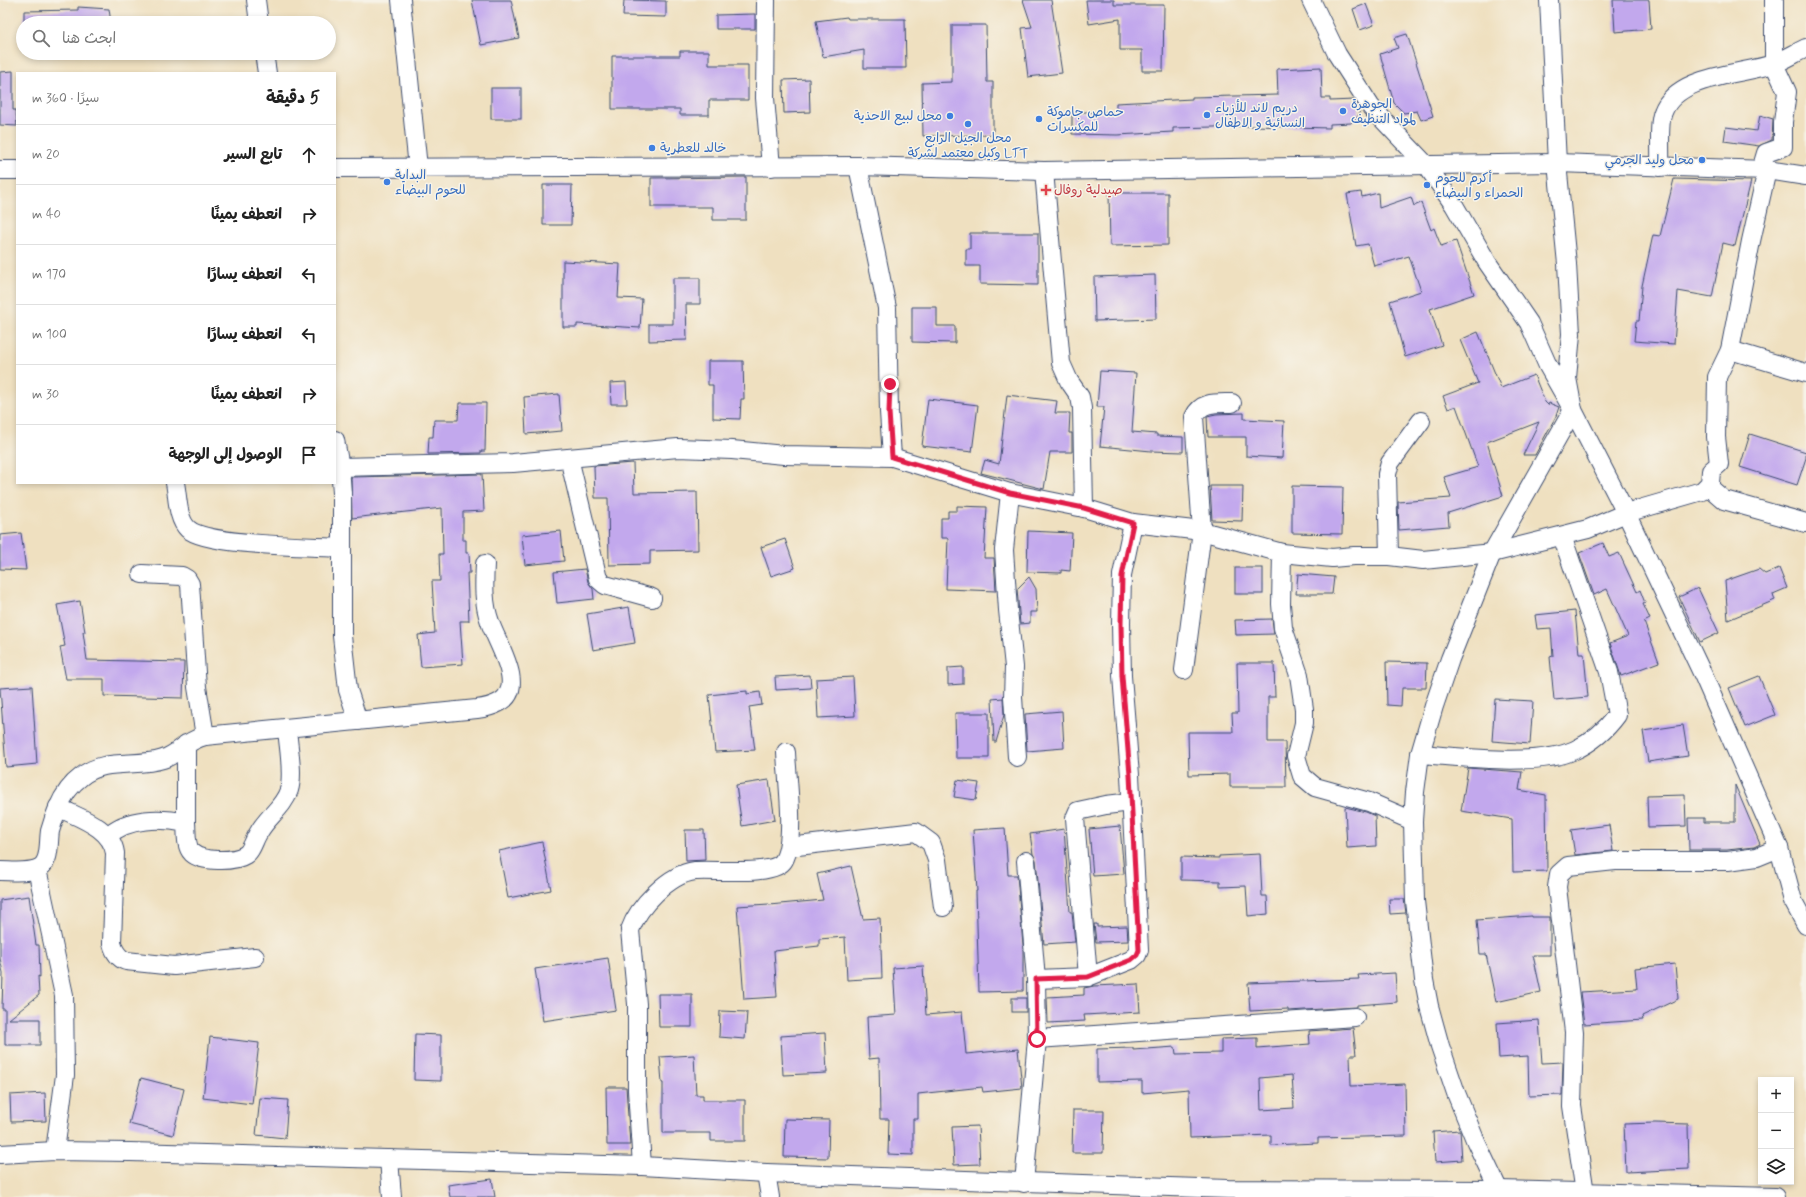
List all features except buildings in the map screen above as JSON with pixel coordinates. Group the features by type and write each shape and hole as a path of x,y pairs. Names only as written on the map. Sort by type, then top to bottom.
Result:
{"street":[{"path":"256,0 258,16"},
{"path":"401,0 418,168"},
{"path":"766,0 765,98 771,166"},
{"path":"1311,0 1337,54 1371,107 1427,166 1454,205 1487,262 1529,323 1548,366 1573,410 1626,512 1704,676 1779,848 1793,902 1806,925"},
{"path":"1500,1193 1476,1142 1452,1081 1440,1046 1429,1006 1424,980 1415,901 1413,821 1420,754 1450,659 1492,553 1573,410 1567,378 1571,334 1567,264 1557,163 1549,0"},
{"path":"340,467 513,463 678,448 732,450 784,455 892,457 1010,493 1084,508 1133,523 1202,531 1282,553 1332,558 1354,556 1389,556 1423,560 1492,553 1588,529 1626,512 1702,491 1708,487 1711,480 1711,471 1719,464 1715,405 1717,377 1730,350 1751,241 1767,170 1763,163 1766,153 1783,147 1783,122 1787,92 1774,64 1774,0"},
{"path":"1660,166 1662,113 1670,98 1679,91 1694,84 1774,64 1806,48"},
{"path":"265,60 267,72"},
{"path":"336,168 858,166 1044,171 1557,163 1767,170 1806,176"},
{"path":"858,166 887,308 889,412 892,457"},
{"path":"0,170 16,170"},
{"path":"1044,171 1061,363 1069,381 1080,397 1082,408 1084,508"},
{"path":"1730,350 1806,373"},
{"path":"1184,670 1202,531 1194,417 1197,411 1205,404 1232,403"},
{"path":"1389,556 1387,474 1390,463 1421,421"},
{"path":"336,445 340,467 343,506 341,548 342,636 348,690 358,721"},
{"path":"570,458 598,579 605,585 652,598"},
{"path":"175,484 183,523 188,529 206,538 241,542 341,548"},
{"path":"1708,487 1724,500 1806,522"},
{"path":"1010,493 1004,550 1014,667 1017,757"},
{"path":"1036,979 1088,977 1131,960 1137,955 1139,950 1132,802 1122,676 1122,576 1133,523"},
{"path":"1420,754 1495,759 1538,758 1563,754 1576,750 1594,738 1606,729 1617,715 1609,672 1562,536"},
{"path":"1282,553 1281,604 1283,628 1299,675 1304,709 1304,723 1296,756 1302,776 1315,787 1369,802 1413,821"},
{"path":"0,871 37,869 46,860 50,832 58,808 73,784 88,771 100,767 162,760 191,740 205,736 477,709 491,706 506,697 512,687 512,681 488,615 484,591 485,564"},
{"path":"142,574 182,576 187,579 190,584 194,662 205,736"},
{"path":"186,744 186,823 188,844 192,853 206,860 238,858 247,854 261,828 281,806 289,790 290,780 287,728"},
{"path":"642,1166 637,1090 637,1004 630,930 641,908 653,896 674,880 685,874 695,871 747,872 775,867 783,862 789,847 790,818 786,752"},
{"path":"1088,977 1076,818 1078,811 1106,805 1132,802"},
{"path":"58,808 91,824 108,836 111,840 115,854 112,943 115,951 120,957 126,961 174,966 256,956"},
{"path":"108,836 115,829 131,823 158,820 186,823"},
{"path":"789,847 916,832 931,843 937,860 943,907"},
{"path":"1586,1193 1572,1106 1574,1032 1557,887 1559,874 1568,866 1615,860 1735,860 1757,857 1779,848"},
{"path":"1024,1183 1037,1039 1036,979 1026,861"},
{"path":"37,869 64,995 65,1075 55,1151"},
{"path":"1037,1039 1355,1017"},
{"path":"0,1154 55,1151 642,1166 766,1173 1228,1189 1586,1193 1775,1197"},
{"path":"389,1159 392,1197"},
{"path":"766,1173 770,1197"}],"place":[{"name":"الجوهرة لمواد التنظيف","path":"1343,111"},
{"name":"دريم لاند للأزياء النسائية و الاطفال","path":"1207,115"},
{"name":"محل لبيع الاحذية","path":"950,116"},
{"name":"حماص جاموكة للمكسرات","path":"1039,119"},
{"name":"محل الجيل الرابع وكيل معتمد لشركة LTT","path":"968,124"},
{"name":"خالد للعطرية","path":"652,148"},
{"name":"محل وليد الجرمي","path":"1702,160"},
{"name":"البداية للحوم البيضاء","path":"387,182"},
{"name":"أكرم للحوم الحمراء و البيضاء","path":"1427,185"},
{"name":"صيدلية روفال","path":"1046,190"}],"route":[{"path":"890,384 889,412 892,457 1010,493 1084,508 1133,523 1122,576 1121,650 1130,775 1139,950 1137,955 1131,960 1088,977 1036,979 1037,1039"}]}
